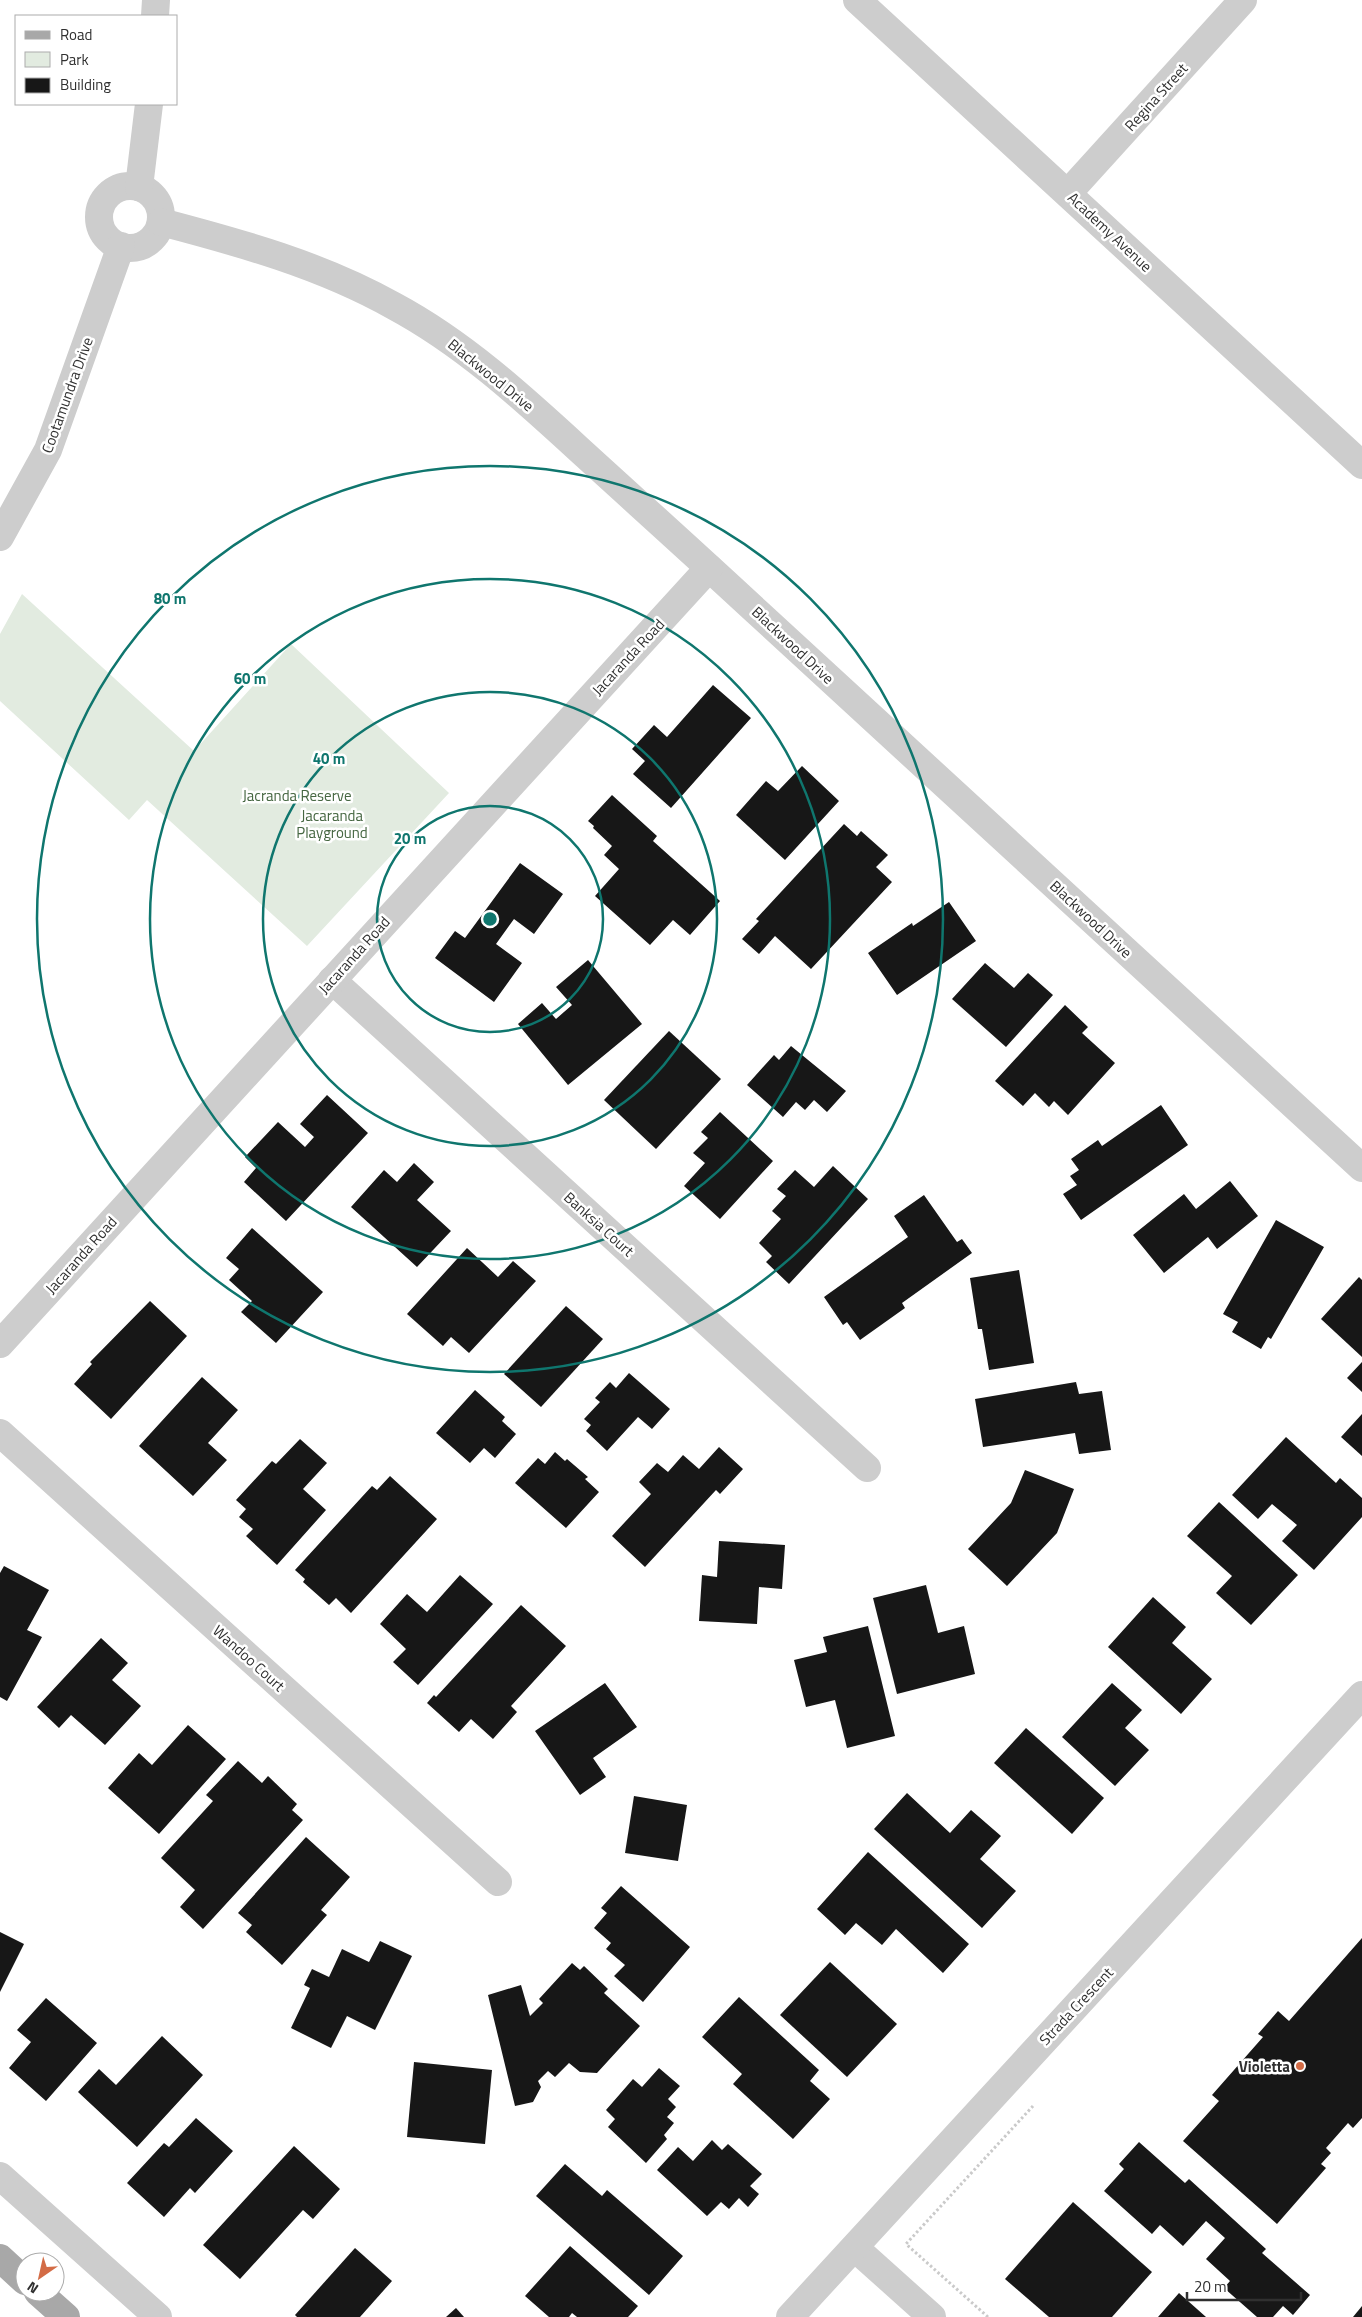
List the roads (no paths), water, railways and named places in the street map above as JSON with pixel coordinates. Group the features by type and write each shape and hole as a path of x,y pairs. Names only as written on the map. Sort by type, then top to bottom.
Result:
{"main road":[{"path":"0,2258 15,2272"},
{"path":"49,2302 66,2317"}],"street":[{"path":"155,15 156,0"},
{"name":"Academy Avenue","path":"857,0 1362,465"},
{"name":"Regina Street","path":"1068,194 1244,0"},
{"path":"139,187 149,105"},
{"path":"123,187 139,187 149,192 156,200 160,210 161,222 158,232 151,240 141,246 121,246 112,242 104,234 100,223 100,212 109,194 123,187"},
{"name":"Blackwood Drive","path":"161,222 264,250 307,266 387,302 450,341 522,397 1362,1168"},
{"name":"Cootamundra Drive","path":"0,537 48,450 121,246"},
{"name":"Jacaranda Road","path":"0,1344 709,568"},
{"name":"Banksia Court","path":"332,980 867,1468"},
{"name":"Wandoo Court","path":"0,1433 498,1882"},
{"name":"Strada Crescent","path":"790,2317 856,2248 1362,1695"},
{"path":"0,2176 158,2317"},
{"path":"856,2248 932,2317"}],"place":[{"name":"Violetta","path":"1300,2066"}],"park label":[{"name":"Jacranda Reserve","path":"297,795"},
{"name":"Jacaranda Playground","path":"332,824"}]}
